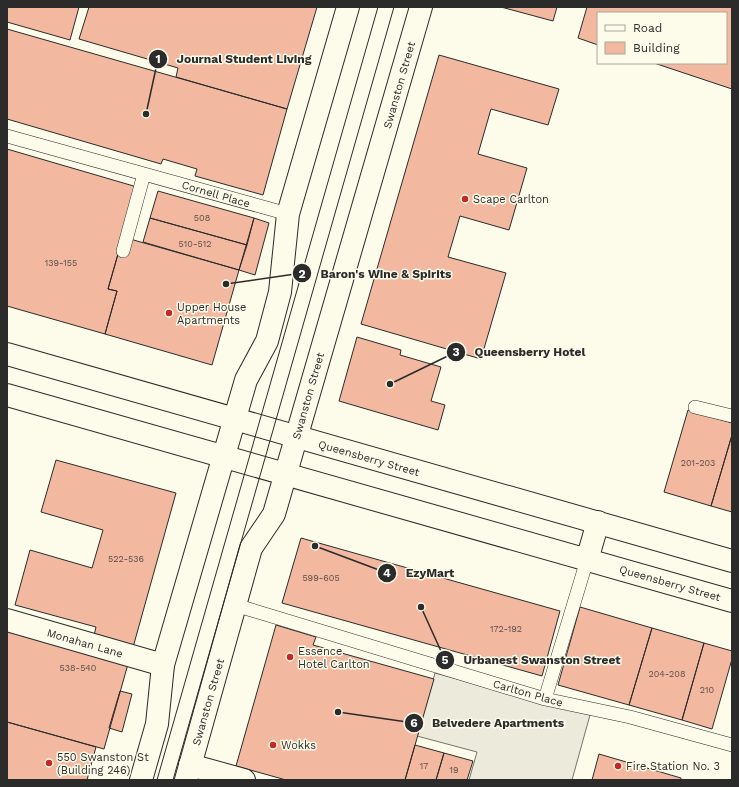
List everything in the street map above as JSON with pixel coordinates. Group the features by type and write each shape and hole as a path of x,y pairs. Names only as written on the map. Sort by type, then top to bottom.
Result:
{"street":[{"path":"141,780 157,724 162,664 246,380 267,341 280,292 288,214 348,7"},
{"name":"Swanston Street","path":"188,773 252,548 274,514 421,7"},
{"name":"Queensberry Street","path":"7,354 732,561"},
{"name":"Queensberry Street","path":"7,395 732,601"},
{"path":"586,560 598,522"},
{"name":"Monahan Lane","path":"7,620 162,664"},
{"path":"188,773 244,780"}],"lane":[{"name":"Cornell Place","path":"7,136 288,214"},
{"path":"122,251 144,174"},
{"path":"695,406 732,416"},
{"path":"545,699 586,560"},
{"name":"Carlton Place","path":"235,606 545,699 630,717 732,745"}],"shaded area":[{"path":"435,673 590,715 572,780 469,780 477,752 417,736"}],"building":[{"path":"7,7 79,7 70,40 7,22"},
{"path":"89,7 317,7 287,109 176,77 178,68 79,39"},
{"path":"501,7 557,7 553,21"},
{"path":"587,7 732,7 732,89 657,64 727,64 727,12 597,12 597,45 578,38"},
{"path":"7,29 287,109 263,195 195,176 197,169 163,159 161,164 7,119"},
{"path":"439,55 559,89 548,125 491,109 478,154 527,168 509,230 460,216 448,257 506,273 481,359 361,324"},
{"path":"7,149 137,187 108,289 117,291 105,334 7,306"},
{"path":"158,191 254,218 247,245 150,218"},
{"path":"150,218 247,245 239,270 143,242"},
{"path":"254,218 269,223 255,275 239,270"},
{"name":"Upper House Apartments","path":"123,237 239,270 212,365 105,334 117,291 108,289"},
{"path":"357,337 401,350 400,355 441,367 431,401 445,405 438,430 339,401"},
{"path":"688,410 732,423 732,435 711,506 664,492"},
{"path":"732,435 732,512 711,506"},
{"path":"56,460 176,493 132,651 93,640 96,627 15,605 30,550 92,568 103,530 41,512"},
{"path":"301,538 560,611 542,676 282,603"},
{"path":"580,607 652,628 629,705 558,685"},
{"path":"276,625 316,637 313,645 434,679 405,780 286,780 236,766"},
{"path":"652,628 704,643 682,720 629,705"},
{"path":"7,629 128,664 104,749 7,722"},
{"path":"704,643 732,651 732,659 712,729 682,720"},
{"path":"120,691 132,694 122,732 109,728"},
{"name":"550 Swanston St (Building 246)","path":"7,722 96,747 87,780 7,780"},
{"path":"415,745 444,753 436,780 405,780"},
{"path":"444,753 473,761 467,780 436,780"},
{"name":"Fire Station No. 3","path":"599,754 681,778 681,780 592,780"}],"tram line":[{"path":"157,780 378,7"},
{"path":"173,780 394,7"}],"place":[{"name":"Journal Student Living","path":"146,114"},
{"name":"Scape Carlton","path":"465,199"},
{"name":"Baron's Wine & Spirits","path":"226,284"},
{"name":"Upper House Apartments","path":"169,313"},
{"name":"Queensberry Hotel","path":"390,384"},
{"name":"EzyMart","path":"315,546"},
{"name":"Urbanest Swanston Street","path":"421,607"},
{"name":"Essence Hotel Carlton","path":"290,657"},
{"name":"Belvedere Apartments","path":"338,712"},
{"name":"Wokks","path":"273,745"},
{"name":"550 Swanston St (Building 246)","path":"49,763"},
{"name":"Fire Station No. 3","path":"618,766"}]}
